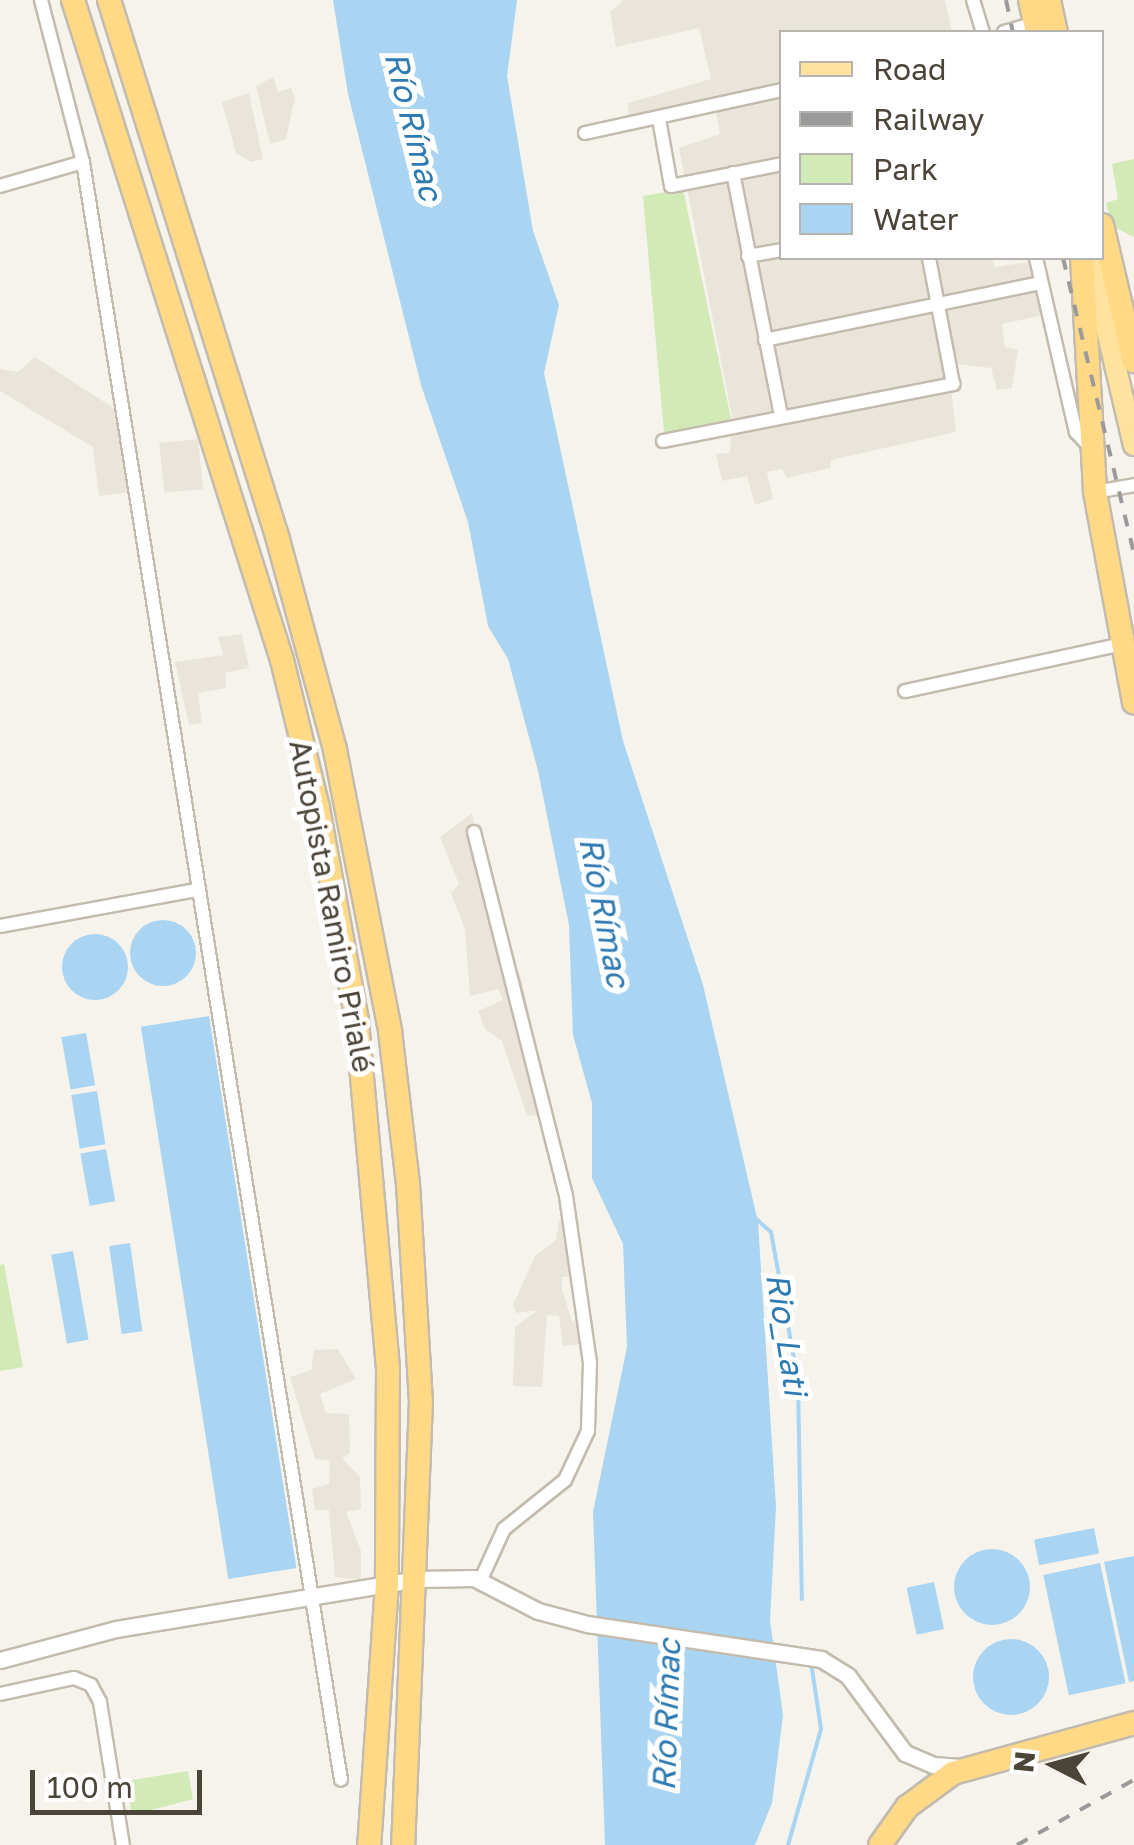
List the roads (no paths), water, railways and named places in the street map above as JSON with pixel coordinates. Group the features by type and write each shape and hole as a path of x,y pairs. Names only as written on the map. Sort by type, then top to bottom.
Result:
{"highway":[{"name":"Autopista Ramiro Prialé","path":"73,0 248,538 318,808 357,1020 378,1201 388,1368 387,1584 369,1845"},
{"name":"Autopista Ramiro Prialé","path":"109,0 277,536 368,901 408,1184 421,1400 418,1579 403,1845"},
{"path":"1030,0 1046,22"},
{"path":"1104,236 1125,363"},
{"path":"1082,260 1095,492 1134,702"},
{"path":"880,1845 919,1796 965,1767 1134,1722"}],"main road":[{"path":"1091,260 1125,363 1134,445"}],"street":[{"path":"41,0 83,162 196,890 341,1780"},
{"path":"974,0 982,30"},
{"path":"1012,30 1046,22"},
{"path":"585,133 779,91"},
{"path":"659,119 671,186 779,165"},
{"path":"0,186 83,162"},
{"path":"732,174 780,415"},
{"path":"748,256 779,251"},
{"path":"662,441 952,384 929,260"},
{"path":"1036,260 1076,432 1092,449"},
{"path":"765,340 1042,283"},
{"path":"1092,390 1125,363"},
{"path":"1095,492 1134,485"},
{"path":"905,691 1122,644"},
{"path":"474,832 566,1196 590,1362 588,1431 565,1480 504,1529 481,1579"},
{"path":"0,926 196,890"},
{"path":"0,1660 116,1629 418,1579 481,1579 538,1612 587,1624 821,1658 848,1676 906,1753 933,1765 965,1767"},
{"path":"0,1694 74,1678 91,1685 100,1702 123,1845"}],"water":[{"name":"Río Rímac","path":"333,0 517,0 507,76 533,231 559,305 544,373 623,741 703,985 758,1222 776,1507 770,1620 783,1715 772,1803 755,1845 605,1845 593,1512 627,1347 623,1244 592,1178 592,1103 573,1035 569,925 538,771 508,659 488,626 468,522 421,385 348,94"},
{"path":"163,920 176,922 186,930 194,940 194,966 186,976 176,984 163,986 150,984 140,976 132,966 130,953 132,940 140,930 150,922"},
{"path":"95,934 108,936 118,944 126,954 126,980 118,990 108,998 95,1000 82,998 72,990 64,980 62,967 64,954 72,944 82,936"},
{"path":"209,1016 296,1568 228,1579 141,1027"},
{"path":"86,1033 95,1085 71,1090 61,1037"},
{"path":"97,1091 105,1144 80,1148 71,1095"},
{"path":"106,1149 115,1201 90,1206 80,1154"},
{"path":"130,1243 142,1331 122,1334 109,1246"},
{"path":"73,1251 89,1340 67,1343 51,1255"},
{"path":"1094,1528 1099,1554 1039,1565 1034,1540"},
{"path":"992,1549 1019,1560 1030,1587 1019,1614 992,1625 965,1614 954,1587 965,1560"},
{"path":"1134,1556 1134,1681 1129,1682 1104,1562"},
{"path":"1100,1563 1126,1683 1069,1695 1043,1575"},
{"path":"934,1582 944,1629 917,1635 907,1588"},
{"path":"1011,1639 1038,1650 1049,1677 1038,1704 1011,1715 984,1704 973,1677 984,1650"}],"waterway":[{"name":"Rio_Lati","path":"753,1216 771,1232 798,1380 802,1599"},
{"name":"Rio_Lati","path":"788,1845 821,1729 811,1662"}],"railway":[{"path":"1006,0 1013,30"},
{"path":"1063,260 1134,553"},
{"path":"1017,1845 1134,1780"}]}
